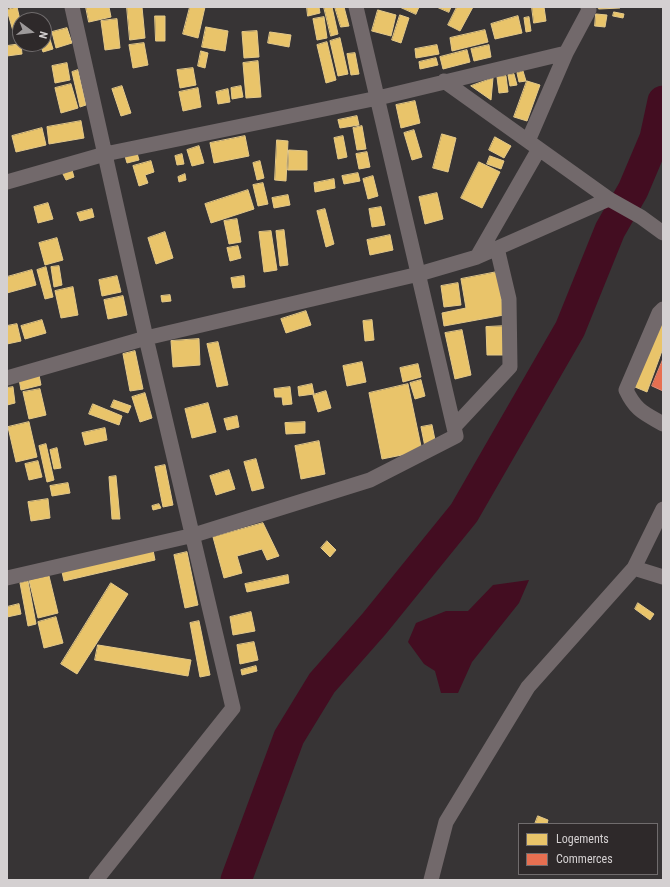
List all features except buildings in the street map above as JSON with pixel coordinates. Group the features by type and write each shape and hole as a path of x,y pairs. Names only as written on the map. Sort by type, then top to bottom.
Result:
{"street":[{"path":"72,7 146,338 234,708 96,880"},
{"path":"7,578 194,535 370,480 456,436 356,7"},
{"path":"477,257 534,145 566,53 589,10 588,7"},
{"path":"7,182 105,154 378,98 566,53"},
{"path":"444,81 609,199 641,217 663,233"},
{"path":"7,378 146,338 419,274 477,257 609,199"},
{"path":"454,427 510,367 509,299 497,248"},
{"path":"663,309 659,313 626,390 632,402 642,412 663,424"},
{"path":"431,880 446,822 528,687 634,568 663,509"},
{"path":"634,568 663,577"}],"shaded area":[{"path":"529,580 519,603 472,662 458,693 441,693 435,671 424,664 408,642 416,623 446,611 468,611 493,585"}],"waterway":[{"path":"236,880 289,737 322,683 374,624 464,513 570,329 610,230 633,190 655,138 663,101"}]}
